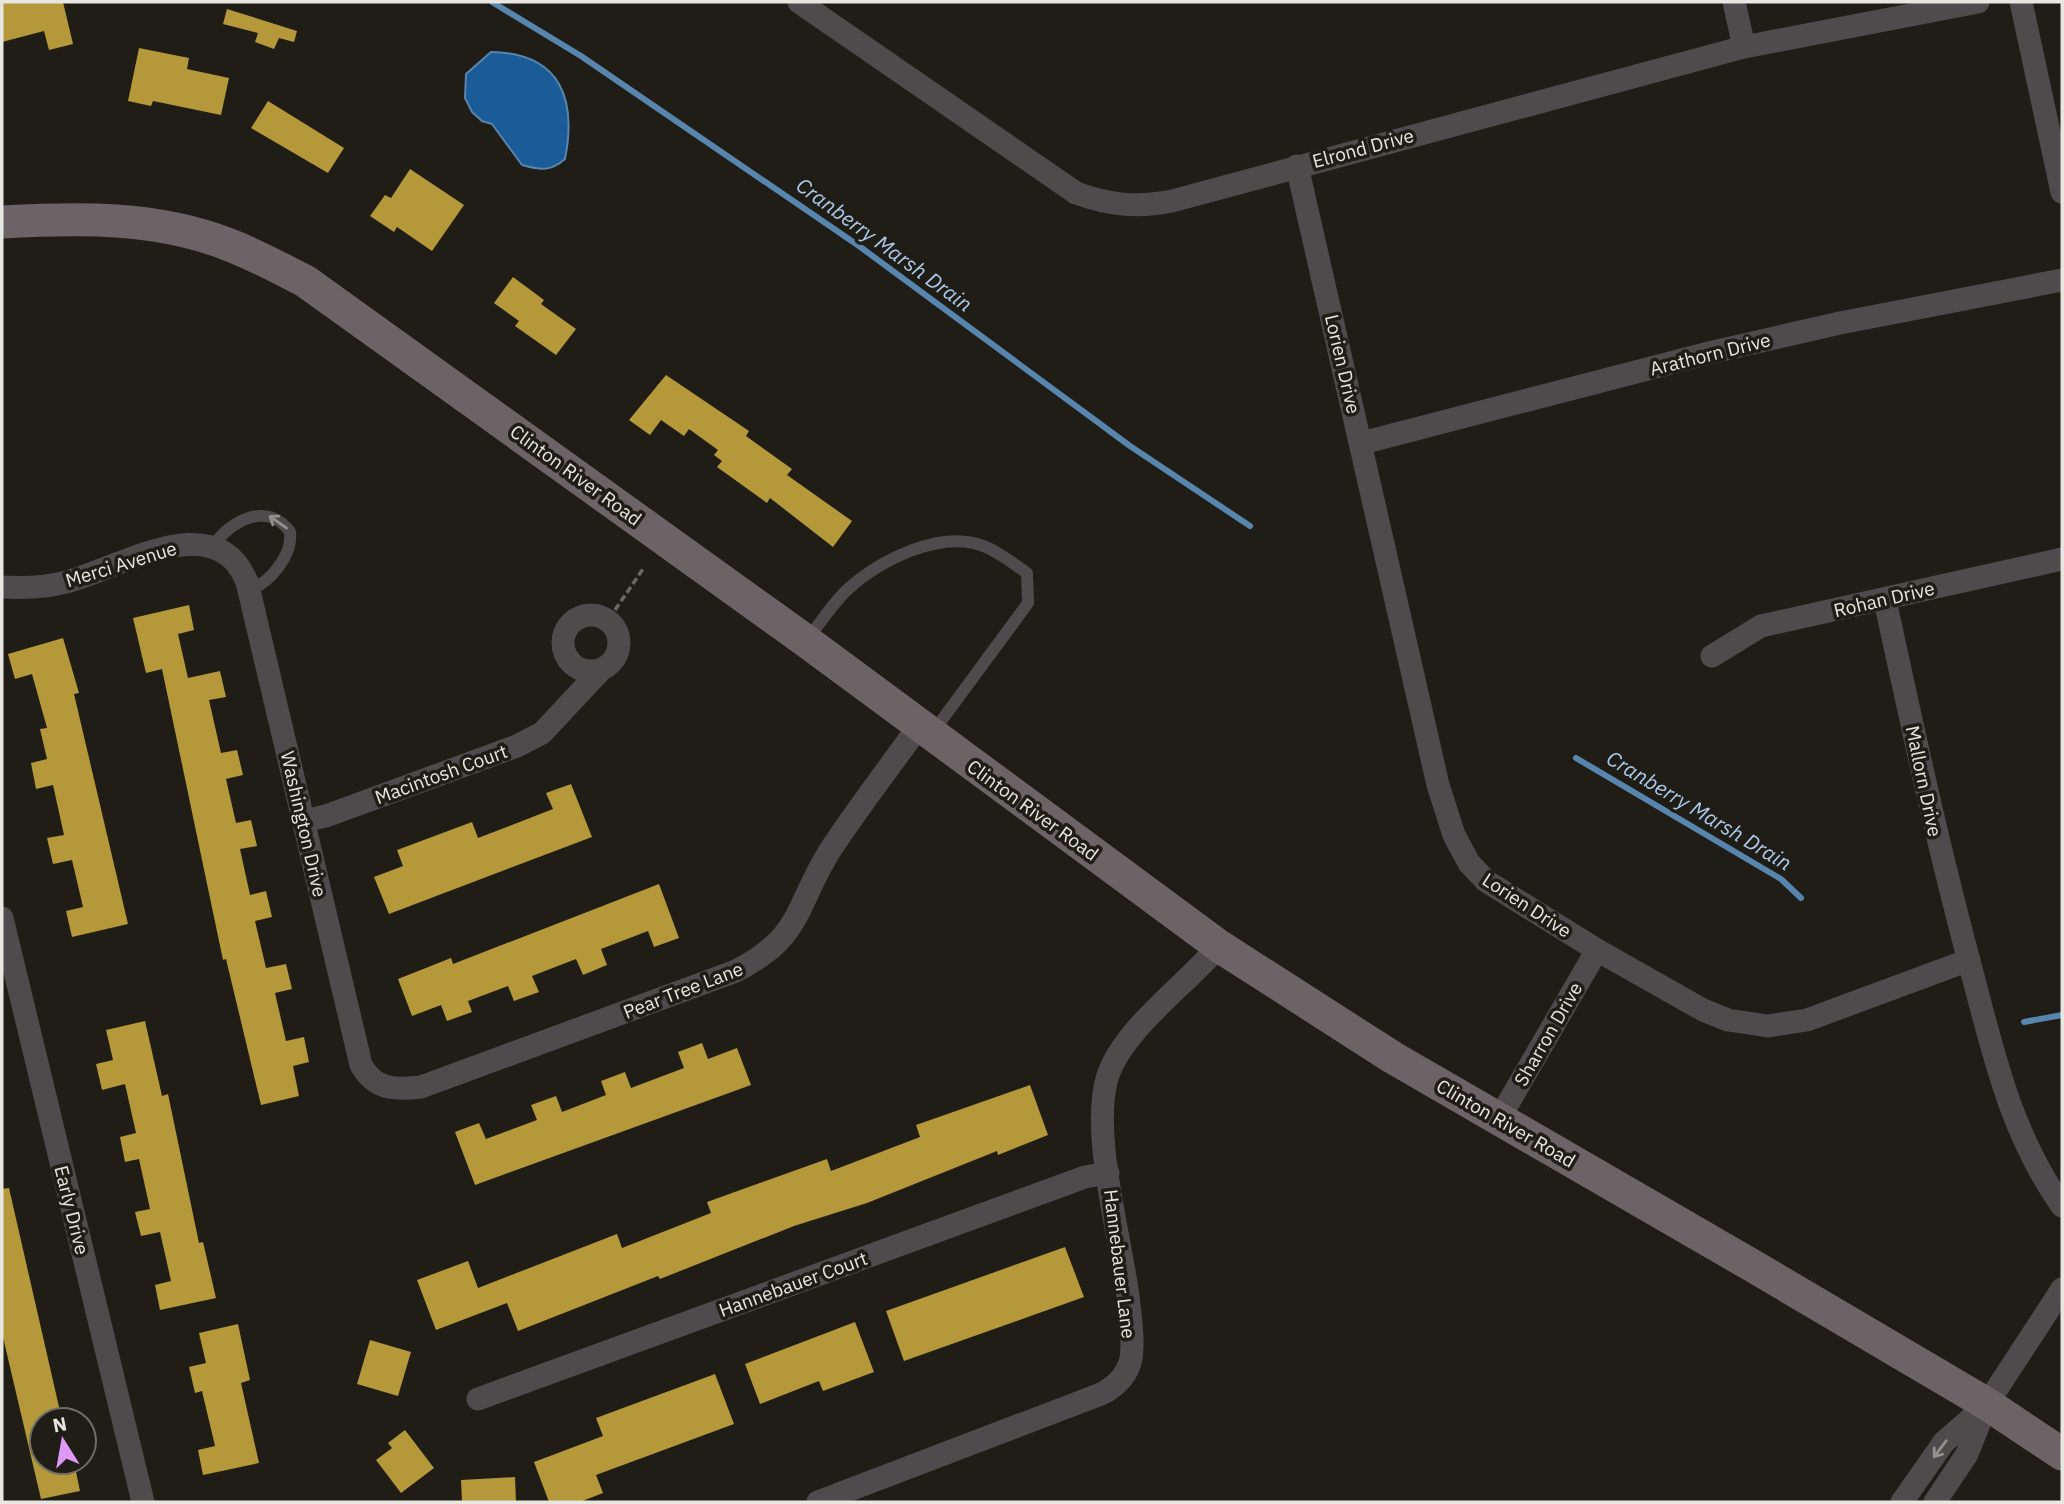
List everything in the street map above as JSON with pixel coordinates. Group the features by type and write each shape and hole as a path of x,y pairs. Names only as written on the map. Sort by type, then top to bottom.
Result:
{"street":[{"name":"Elrond Drive","path":"799,2 1066,186 1104,203 1129,206 1161,203 1744,47 1978,2"},
{"path":"1734,2 1744,47"},
{"path":"2021,2 2062,192"},
{"name":"Lorien Drive","path":"1297,166 1438,785 1454,835 1469,863 1486,881 1597,950 1703,1010 1728,1020 1768,1026 1807,1020 1969,960"},
{"name":"Clinton River Road","path":"2,222 106,220 189,232 238,248 305,281 806,641 1219,946 1322,1014 1987,1404 2062,1454"},
{"name":"Arathorn Drive","path":"1362,443 1726,349 1840,323 2062,280"},
{"name":"Merci Avenue","path":"2,587 65,583 185,544 214,545"},
{"name":"Washington Drive","path":"214,545 235,560 242,570 361,1065 377,1084"},
{"name":"Rohan Drive","path":"1712,656 1761,626 2062,559"},
{"name":"Mallorn Drive","path":"1885,600 1942,864 1969,960"},
{"name":"Macintosh Court","path":"303,821 326,816 517,746 542,733 568,708 601,670 616,657 619,648 615,629 600,616 581,616 567,627 562,645 571,677 568,708"},
{"path":"568,661 583,671 601,670"},
{"name":"Pear Tree Lane","path":"377,1084 403,1089 421,1087 736,971 763,957 799,916 828,855 925,730"},
{"name":"Early Drive","path":"2,918 9,979 143,1502"},
{"name":"Hannebauer Lane","path":"818,1502 1101,1394 1120,1381 1130,1361 1130,1318 1108,1173 1101,1103 1109,1073 1139,1028 1198,971 1219,946"},
{"name":"Sharron Drive","path":"1499,1119 1597,950"},
{"path":"1969,960 1995,1067 2009,1108 2029,1153 2062,1206"},
{"name":"Hannebauer Court","path":"478,1399 1085,1177 1108,1173"},
{"path":"1935,1502 1967,1454 1987,1404 2062,1289"},
{"path":"1902,1502 1944,1442 1987,1404"}],"lane":[{"path":"214,545 227,530 257,515 267,514 284,523 290,532 288,552 259,586 248,590"},
{"path":"806,641 847,590 885,564 938,541 956,540 986,546 1027,573 1028,603 925,730"}],"path":[{"path":"615,610 643,569"}],"water":[{"path":"491,52 514,54 533,61 548,70 558,83 565,99 568,117 565,159 560,163 545,169 522,165 492,124 482,121 472,112 465,98 466,74"}],"building":[{"path":"2,2 63,2 73,44 49,50 44,31 2,42"},
{"path":"227,9 297,31 294,42 279,38 274,49 255,42 258,33 223,24"},
{"path":"139,48 189,58 187,69 229,78 221,115 153,101 151,106 128,101"},
{"path":"268,101 344,148 328,173 251,128"},
{"path":"410,169 464,205 432,251 397,227 394,232 370,216 385,195 391,198"},
{"path":"513,277 544,300 541,304 576,329 556,355 515,326 519,321 494,303"},
{"path":"666,375 749,431 746,436 792,469 787,475 852,521 833,547 770,498 767,503 717,467 722,461 714,455 718,450 689,429 684,436 661,420 650,435 629,420"},
{"path":"189,605 194,630 178,634 188,678 220,671 226,697 209,700 221,753 237,750 243,775 226,779 236,823 251,820 257,846 240,849 250,895 266,891 272,917 255,921 266,968 286,964 292,989 275,993 286,1041 304,1037 309,1062 293,1066 299,1096 261,1105 226,959 223,960 162,669 146,673 133,618"},
{"path":"63,638 79,693 74,694 128,924 72,937 66,911 83,907 72,860 53,864 47,838 64,835 53,785 36,789 31,763 47,759 40,729 47,728 32,674 15,679 8,654"},
{"path":"571,784 592,837 389,914 374,877 403,866 397,850 472,822 478,838 553,809 546,793"},
{"path":"659,884 679,938 654,947 648,931 601,949 607,965 583,975 576,959 532,976 539,992 514,1001 508,986 468,1001 472,1012 447,1021 441,1005 412,1016 398,979 451,958 453,964"},
{"path":"145,1021 162,1096 168,1094 199,1243 203,1242 216,1298 160,1310 155,1285 171,1281 160,1232 141,1236 135,1212 150,1209 139,1159 125,1162 120,1137 136,1133 125,1084 102,1090 96,1064 113,1060 106,1030"},
{"path":"702,1043 708,1059 737,1048 751,1085 475,1185 455,1132 479,1123 486,1139 537,1120 531,1105 556,1096 562,1112 606,1095 601,1081 625,1072 631,1088 684,1068 678,1052"},
{"path":"1030,1085 1048,1135 998,1155 997,1151 867,1203 794,1226 660,1279 658,1276 518,1331 507,1303 436,1330 417,1280 468,1261 478,1288 617,1234 622,1248 711,1213 707,1202 827,1159 831,1171 920,1137 916,1125"},
{"path":"9,1188 59,1406 28,1406 28,1444 2,1333 2,1189"},
{"path":"1065,1247 1084,1297 904,1361 886,1311"},
{"path":"855,1322 874,1372 823,1391 819,1381 760,1404 745,1364"},
{"path":"238,1324 250,1380 241,1383 259,1463 203,1475 198,1450 215,1446 202,1391 195,1393 189,1367 206,1363 199,1333"},
{"path":"370,1340 411,1352 398,1396 357,1384"},
{"path":"715,1374 734,1424 596,1475 603,1493 580,1502 549,1502 534,1462 603,1436 596,1418"},
{"path":"405,1430 434,1468 401,1493 376,1460 392,1448 388,1443"},
{"path":"36,1476 77,1476 80,1491 41,1499"},
{"path":"515,1477 516,1502 462,1502 461,1480"}],"waterway":[{"name":"Cranberry Marsh Drain","path":"492,2 581,56 859,246 1130,446 1250,526"},
{"name":"Cranberry Marsh Drain","path":"1576,758 1781,879 1801,898"},
{"name":"Cranberry Marsh Drain","path":"2024,1022 2062,1015"}]}
